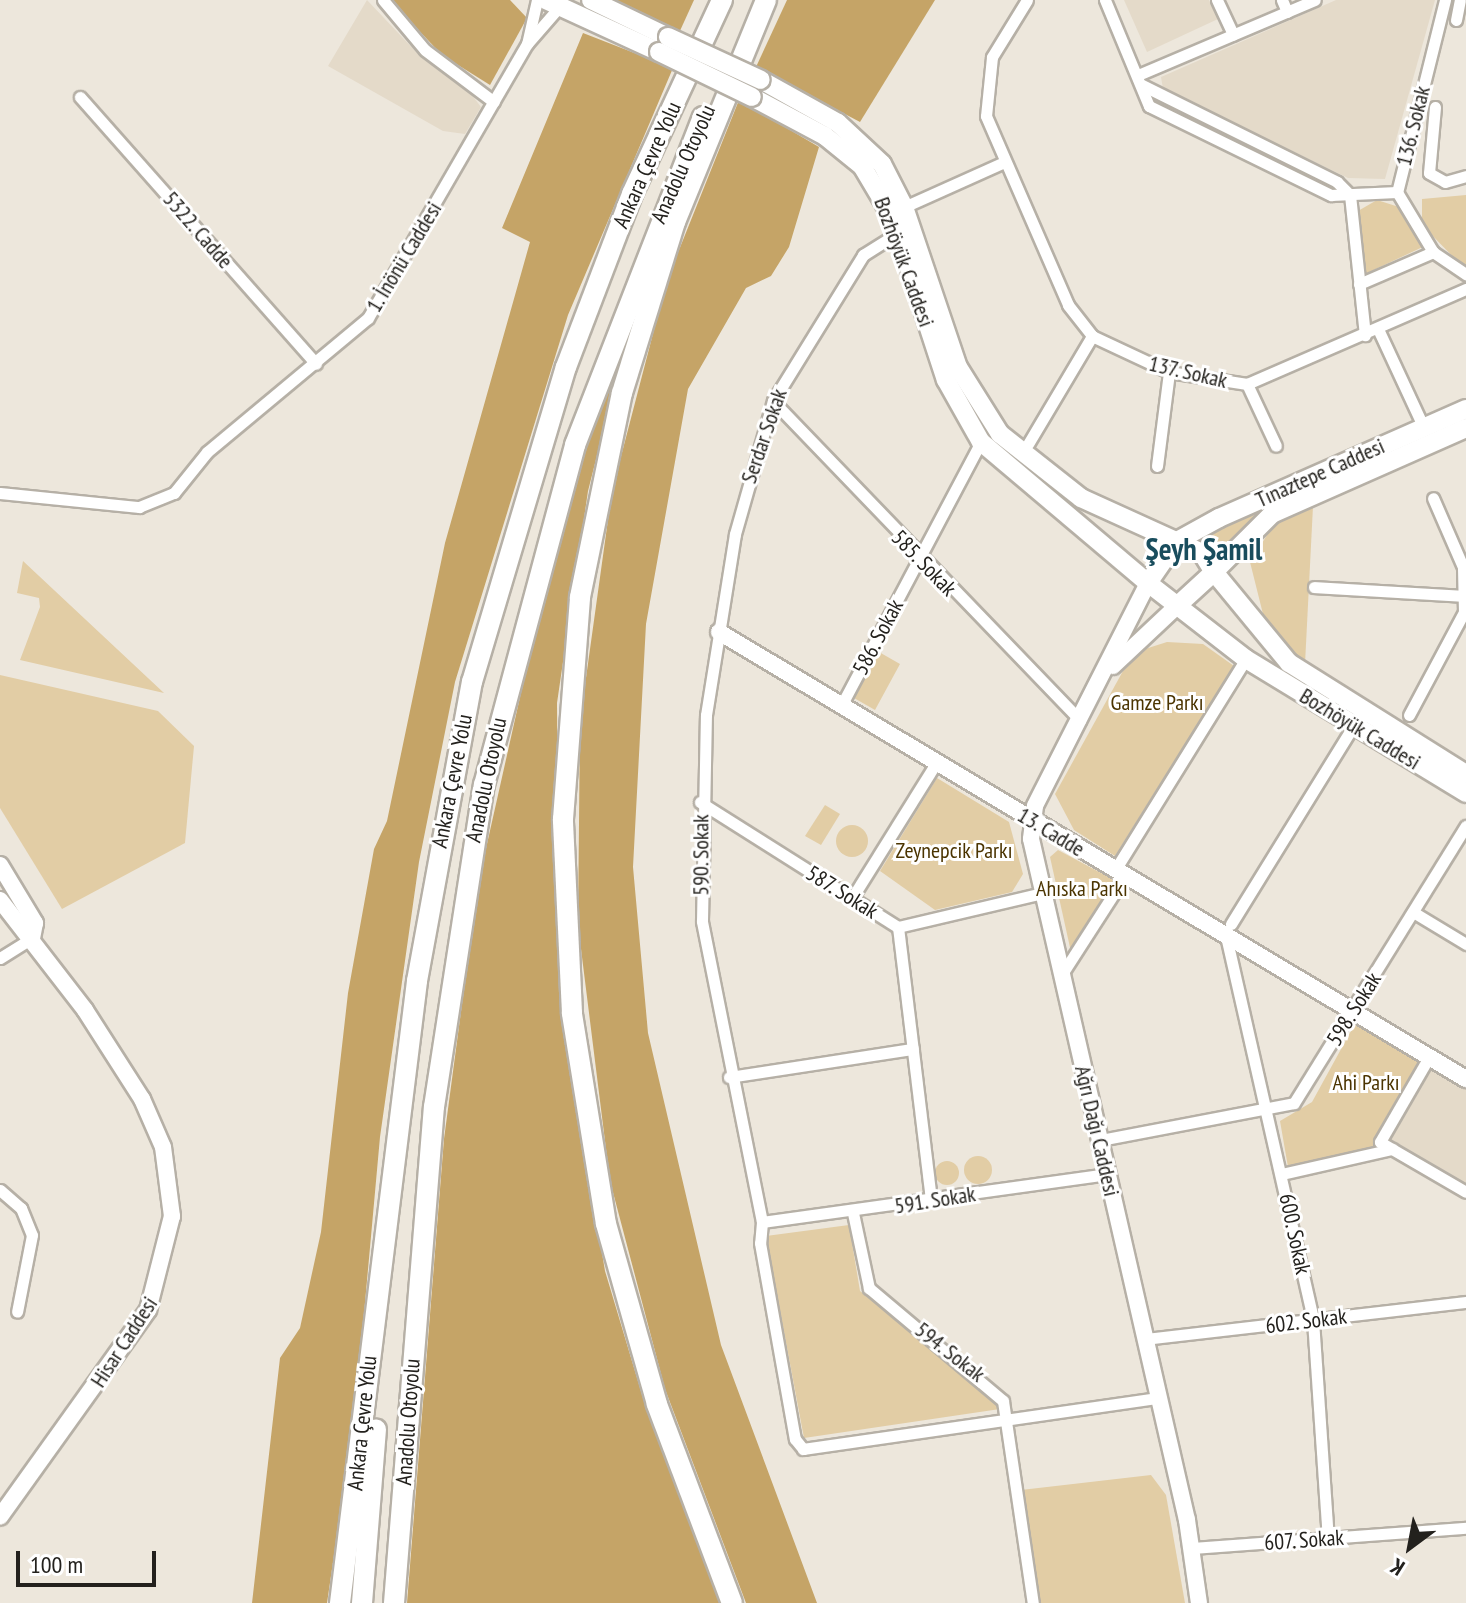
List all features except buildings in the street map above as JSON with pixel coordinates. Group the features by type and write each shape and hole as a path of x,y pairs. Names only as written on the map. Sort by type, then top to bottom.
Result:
{"highway":[{"name":"Ankara Çevre Yolu","path":"340,1603 395,1163 450,780 501,571 605,263 722,0"},
{"name":"Ankara Çevre Yolu","path":"732,1603 657,1404 606,1224 572,1013 563,819 580,597 622,393 675,222 763,0"},
{"name":"Anadolu Otoyolu","path":"394,1603 434,1107 465,885 497,727 598,379 661,214 763,0"},
{"name":"Anadolu Otoyolu","path":"362,1603 395,1163"}],"main road":[{"name":"Bozhöyük Caddesi","path":"591,0 663,44"},
{"name":"Bozhöyük Caddesi","path":"556,2 663,44 863,143 904,207 958,367 987,419 1018,453 1081,498 1202,553 1289,663 1466,774"},
{"name":"Bozhöyük Caddesi","path":"756,88 849,153 878,189 898,233 946,380 981,442 1148,583 1246,659 1466,793"},
{"name":"Tınaztepe Caddesi","path":"1177,541 1466,409"},
{"name":"Tınaztepe Caddesi","path":"1178,605 1272,514 1466,428"},
{"path":"1148,583 1177,541"}],"street":[{"path":"383,0 425,50 494,102"},
{"path":"527,44 537,0"},
{"name":"137. Sokak","path":"1027,0 1007,26 985,80 986,116 1068,305 1092,336 1169,372 1247,384 1466,289"},
{"path":"1105,0 1149,106 1331,195 1397,192"},
{"path":"1217,0 1233,35"},
{"path":"1282,0 1287,12"},
{"path":"1140,80 1315,0"},
{"name":"136. Sokak","path":"1445,0 1397,192 1433,252 1466,274"},
{"path":"1456,20 1460,0"},
{"path":"527,44 556,2"},
{"name":"1. İnönü Caddesi","path":"0,493 139,507 167,498 207,452 316,364 381,300 527,44"},
{"name":"5322. Cadde","path":"80,97 316,364"},
{"path":"1435,107 1429,173 1445,182 1466,176"},
{"path":"904,207 1004,162"},
{"path":"1350,195 1365,335"},
{"name":"Serdar Sokak","path":"719,632 735,534 773,401 863,255 898,233"},
{"path":"1359,284 1433,252"},
{"path":"1378,329 1424,428"},
{"path":"1028,444 1092,336"},
{"path":"1157,466 1169,372"},
{"path":"1247,384 1276,446"},
{"name":"585. Sokak","path":"773,401 919,559 1080,720"},
{"name":"586. Sokak","path":"841,706 981,442"},
{"path":"1409,715 1458,631 1465,596 1463,567 1433,498"},
{"path":"1032,821 1148,583"},
{"path":"1314,587 1465,596"},
{"path":"1106,673 1178,605"},
{"name":"13. Cadde","path":"719,632 1120,873 1228,930 1353,1012 1466,1079"},
{"name":"590. Sokak","path":"719,632 700,802 702,921 729,1077 762,1222 762,1258 795,1439 803,1449 1006,1417"},
{"path":"1062,974 1246,659"},
{"path":"1228,930 1354,725"},
{"path":"852,898 936,763"},
{"name":"587. Sokak","path":"700,802 898,927 1043,893"},
{"name":"Ağrı Dağı Caddesi","path":"1032,821 1043,893 1159,1398 1191,1548 1199,1603"},
{"name":"598. Sokak","path":"1100,1140 1269,1113 1301,1096 1466,826"},
{"name":"Hisar Caddesi","path":"0,865 35,923 32,938"},
{"name":"Hisar Caddesi","path":"0,900 32,938 142,1099 163,1147 172,1216 148,1310 0,1517"},
{"path":"1413,912 1466,944"},
{"path":"898,927 931,1201"},
{"name":"600. Sokak","path":"1228,930 1313,1320 1328,1538"},
{"path":"0,958 32,938"},
{"path":"729,1077 913,1049"},
{"path":"1429,1057 1380,1142 1466,1192"},
{"path":"1282,1174 1392,1149"},
{"name":"591. Sokak","path":"762,1222 853,1213 1108,1174"},
{"path":"0,1190 21,1208 32,1235 17,1312"},
{"name":"594. Sokak","path":"853,1213 869,1288 992,1385 1006,1417 1033,1603"},
{"name":"602. Sokak","path":"1145,1339 1466,1302"},
{"path":"1006,1417 1159,1398"},
{"name":"607. Sokak","path":"1191,1548 1466,1528"}],"shaded area":[{"path":"367,0 420,56 468,90 481,107 465,134 443,131 328,66"},
{"path":"390,0 510,0 527,18 490,85 442,55"},
{"path":"613,0 694,0 679,33"},
{"path":"787,0 935,0 860,122 756,67"},
{"path":"1124,0 1209,0 1218,19 1147,52"},
{"path":"1336,0 1435,0 1385,179 1348,178 1163,89 1161,77"},
{"path":"583,33 673,68 568,315 455,682 419,862 380,1137 355,1413 327,1603 252,1603 280,1358 300,1328 321,1232 348,993 374,849 387,821 445,543 530,242 502,228"},
{"path":"739,100 819,147 789,247 771,276 746,288 688,389 646,624 633,867 648,1033 721,1345 817,1603 746,1603 665,1389 610,1181 578,925 580,721 612,491 667,280"},
{"path":"604,387 614,388 588,491 557,703 559,995 605,1271 646,1408 721,1603 407,1603 444,1139 478,884 545,586"},
{"path":"1430,1067 1466,1089 1466,1185 1388,1138"}],"green space":[{"path":"1466,195 1466,270 1422,225 1422,199"},
{"path":"1377,200 1399,207 1427,245 1365,274 1358,211"},
{"path":"1466,415 1268,509 1223,550 1206,534"},
{"path":"1313,506 1305,664 1264,618 1250,562 1274,524"},
{"path":"23,561 164,693 20,660 40,607 39,598 17,593"},
{"name":"Gamze Parkı","path":"1167,642 1203,644 1234,666 1115,856 1074,830 1055,794 1123,671 1145,649"},
{"path":"879,652 900,664 875,710 854,698"},
{"path":"0,675 158,711 194,746 185,843 62,909 0,808"},
{"name":"Zeynepcik Parkı","path":"937,778 1009,822 1023,874 1012,892 935,910 880,871"},
{"path":"825,805 840,814 821,845 805,836"},
{"path":"852,825 863,830 868,841 863,852 852,857 841,852 836,841 841,830"},
{"name":"Ahıska Parkı","path":"1058,850 1116,881 1071,952 1050,857"},
{"name":"Ahi Parkı","path":"1357,1020 1423,1060 1372,1151 1288,1167 1280,1121 1312,1102"},
{"path":"978,1156 988,1160 992,1170 988,1180 978,1184 968,1180 964,1170 968,1160"},
{"path":"947,1161 955,1165 959,1173 955,1181 947,1185 939,1181 935,1173 939,1165"},
{"path":"849,1225 860,1291 976,1378 1000,1409 804,1438 766,1236"},
{"path":"1151,1475 1166,1495 1185,1603 1037,1603 1021,1490"}],"district":[{"name":"Şeyh Şamil","path":"1204,549"}]}
